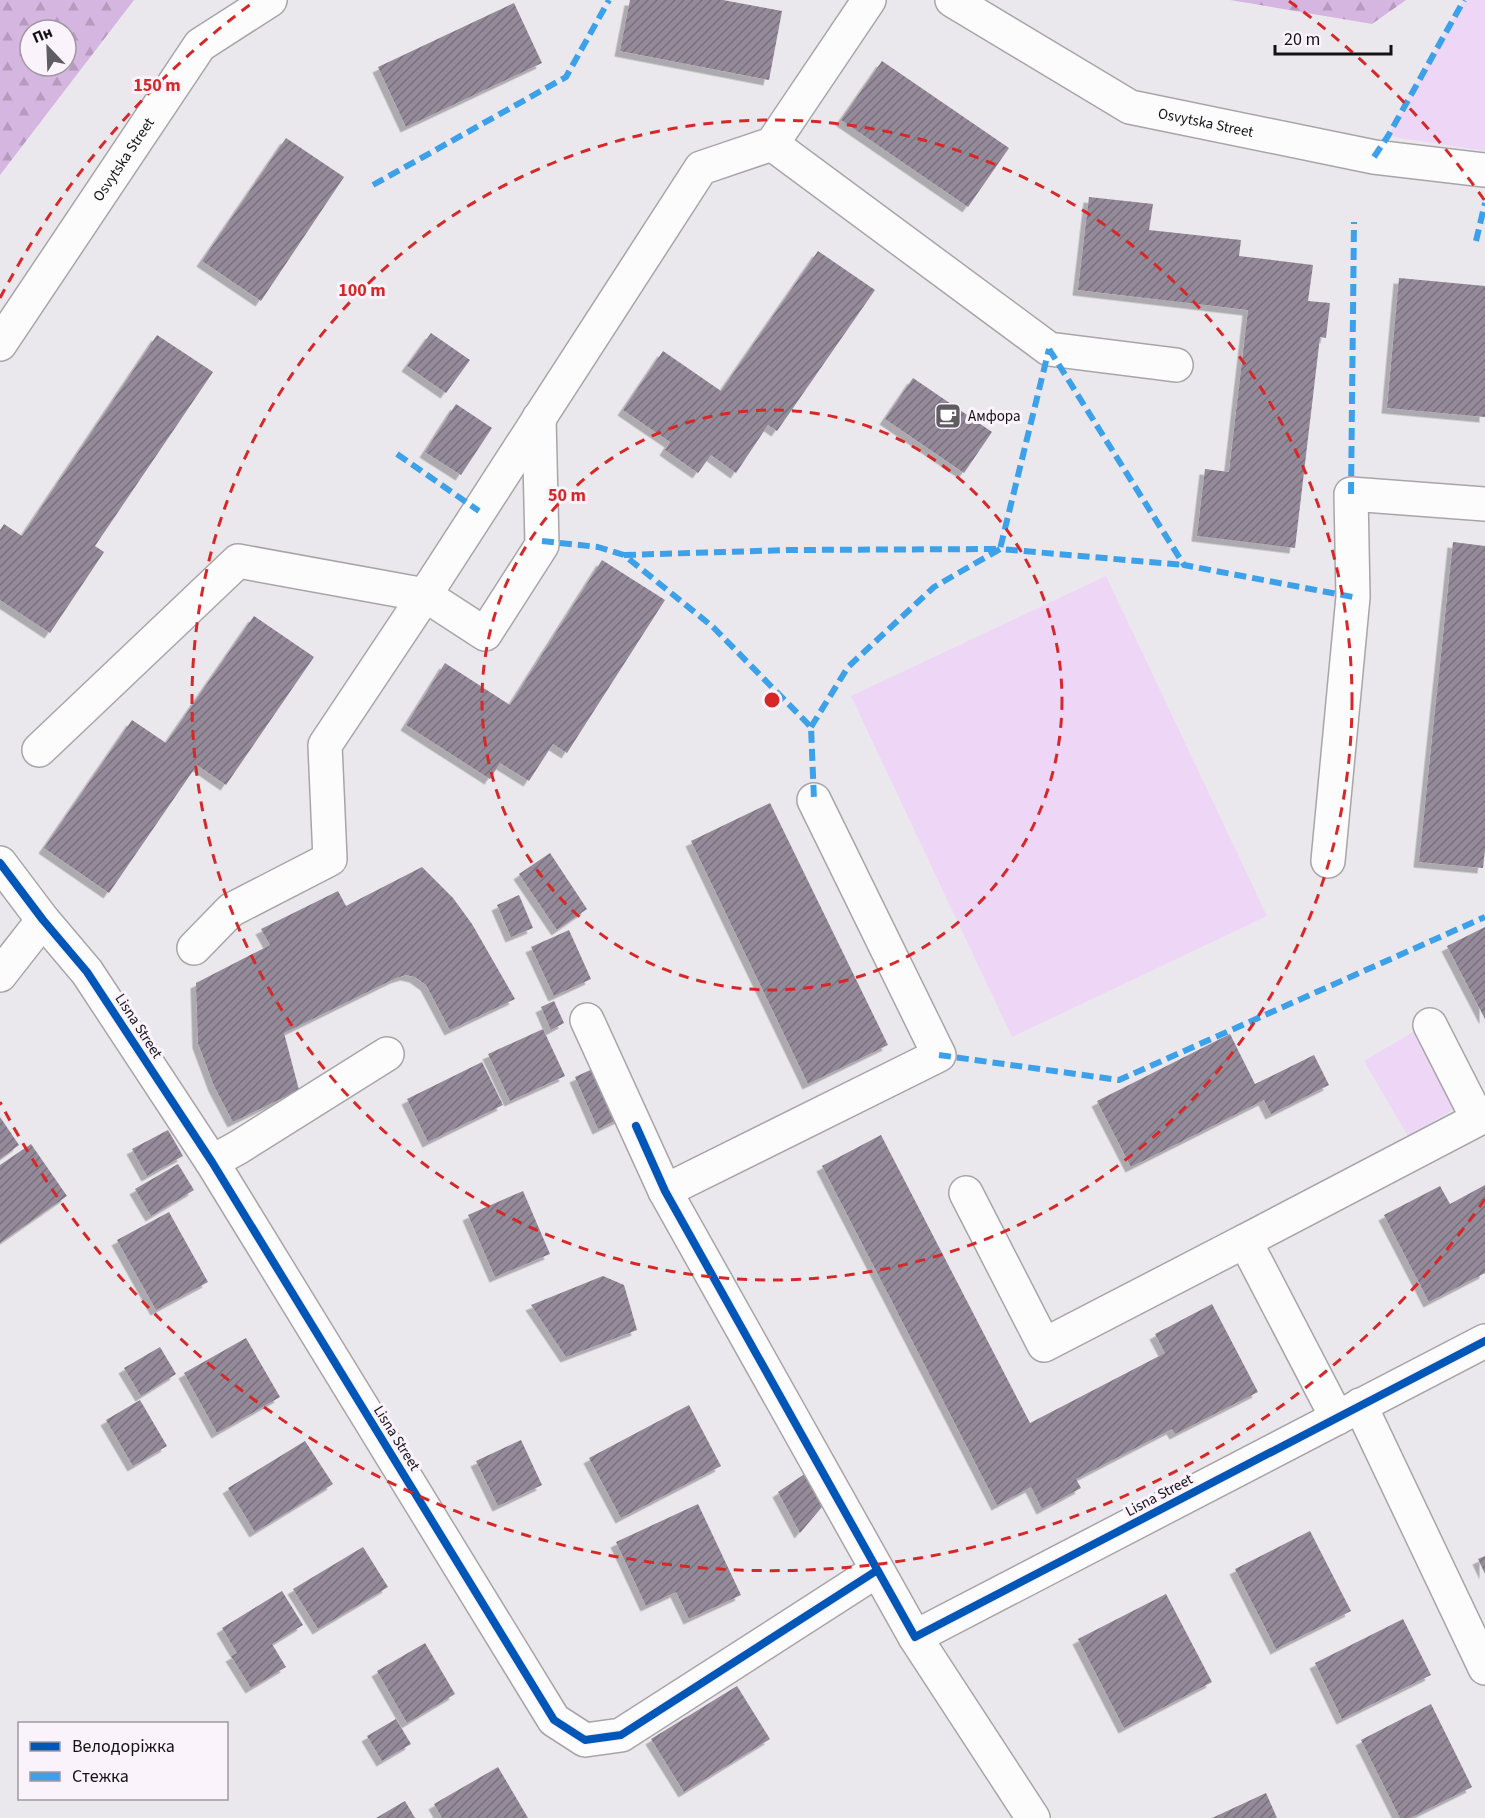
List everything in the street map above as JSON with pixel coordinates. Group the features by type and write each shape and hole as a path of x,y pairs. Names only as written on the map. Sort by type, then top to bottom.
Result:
{"street":[{"name":"Osvytska Street","path":"0,344 201,45 270,0"},
{"path":"194,948 231,910 330,859 325,745 425,595 701,168 772,144 868,0"},
{"name":"Osvytska Street","path":"952,0 1130,107 1374,157 1485,170"},
{"path":"772,144 1049,350 1176,365"},
{"path":"39,750 238,561 425,595 484,634 542,545 539,418"},
{"path":"1328,861 1353,597 1351,494 1485,504"},
{"path":"665,1191 939,1055 814,800"},
{"name":"Lisna Street","path":"0,863 43,920 87,972 212,1162 554,1720 585,1740 621,1736 876,1571"},
{"path":"0,975 43,920"},
{"path":"587,1020 665,1191 876,1571 915,1637 1033,1818"},
{"path":"966,1193 1044,1345 1478,1119 1430,1025"},
{"path":"212,1162 387,1054"},
{"path":"1245,1241 1349,1412 1485,1668"},
{"name":"Lisna Street","path":"915,1637 1485,1341"}],"shaded area":[{"path":"1464,0 1485,0 1485,151 1388,136"},
{"path":"1106,576 1267,916 1012,1037 851,696"},
{"path":"1420,1028 1464,1103 1408,1136 1364,1061"}],"green space":[{"path":"0,0 134,0 78,73 78,18 18,18 18,78 74,78 0,175"},
{"path":"1230,0 1406,0 1372,24"}],"building":[{"path":"630,0 723,0 782,11 769,80 620,51"},
{"path":"514,3 542,63 406,127 378,67"},
{"path":"882,61 1009,148 968,207 841,120"},
{"path":"286,138 344,177 261,301 202,261"},
{"path":"1089,197 1153,204 1149,230 1241,240 1239,256 1313,265 1308,301 1330,303 1326,338 1320,337 1295,548 1197,536 1205,469 1229,472 1248,310 1078,290"},
{"path":"818,251 875,290 777,431 768,425 736,473 711,455 698,473 665,450 670,442 623,410 663,351 721,391"},
{"path":"1399,278 1485,286 1485,417 1387,408"},
{"path":"431,333 470,360 446,393 407,366"},
{"path":"157,335 213,372 95,546 104,552 50,633 0,600 0,530 4,524 22,536"},
{"path":"913,378 992,432 964,473 885,419"},
{"path":"456,404 492,428 461,475 425,452"},
{"path":"1453,542 1485,546 1485,850 1483,868 1419,862"},
{"path":"602,560 665,600 567,753 553,744 529,781 500,763 490,779 406,725 445,663 510,705"},
{"path":"254,616 314,657 226,785 197,765 109,893 44,848 132,720 166,743"},
{"path":"770,803 888,1045 808,1084 691,841"},
{"path":"550,853 587,909 557,930 519,874"},
{"path":"422,867 453,898 472,924 515,999 450,1030 426,985 415,977 406,975 396,978 284,1033 299,1090 233,1122 214,1086 198,1043 196,983 270,945 261,929 338,891 346,906"},
{"path":"519,895 533,928 511,937 497,905"},
{"path":"1485,927 1485,1019 1447,946"},
{"path":"569,930 591,979 554,996 531,947"},
{"path":"554,1001 564,1023 551,1030 541,1007"},
{"path":"543,1029 565,1076 510,1101 488,1054"},
{"path":"1230,1034 1255,1084 1314,1055 1329,1085 1271,1114 1264,1100 1131,1167 1097,1101"},
{"path":"482,1062 503,1105 428,1142 407,1099"},
{"path":"599,1066 623,1117 598,1129 575,1077"},
{"path":"0,1117 19,1145 0,1159"},
{"path":"168,1130 183,1156 147,1176 132,1149"},
{"path":"881,1135 1030,1423 1165,1353 1155,1334 1212,1304 1258,1392 1175,1434 1172,1429 1076,1479 1081,1488 1042,1509 1031,1487 997,1505 822,1166"},
{"path":"31,1144 67,1196 0,1243 0,1165"},
{"path":"178,1164 194,1190 151,1216 135,1189"},
{"path":"1485,1185 1485,1273 1429,1302 1384,1215 1440,1186 1450,1204"},
{"path":"523,1191 550,1254 495,1277 468,1215"},
{"path":"169,1212 208,1282 156,1310 117,1240"},
{"path":"603,1276 624,1285 637,1330 566,1357 531,1305"},
{"path":"246,1338 280,1397 217,1433 184,1373"},
{"path":"160,1347 176,1374 141,1396 124,1368"},
{"path":"140,1400 167,1446 133,1466 106,1420"},
{"path":"689,1405 721,1466 621,1518 589,1458"},
{"path":"521,1440 542,1485 498,1506 476,1461"},
{"path":"305,1441 333,1484 255,1532 228,1488"},
{"path":"806,1473 822,1507 800,1533 778,1492"},
{"path":"698,1504 741,1595 689,1619 676,1592 646,1606 616,1542"},
{"path":"1310,1531 1351,1611 1276,1649 1235,1569"},
{"path":"363,1547 388,1587 318,1629 293,1589"},
{"path":"1485,1556 1485,1574 1478,1559"},
{"path":"282,1591 303,1625 272,1644 286,1667 251,1688 231,1656 237,1653 222,1628"},
{"path":"1166,1594 1212,1682 1124,1728 1078,1639"},
{"path":"1403,1619 1431,1675 1342,1719 1315,1663"},
{"path":"425,1643 455,1694 407,1723 377,1671"},
{"path":"737,1686 770,1739 684,1792 651,1739"},
{"path":"1431,1704 1472,1787 1410,1818 1400,1818 1361,1740"},
{"path":"396,1719 411,1744 382,1761 367,1736"},
{"path":"498,1767 528,1818 442,1818 434,1804"},
{"path":"1266,1793 1277,1818 1212,1818"},
{"path":"405,1801 415,1818 376,1818"}],"marked path":[{"path":"373,185 566,77 609,0"},
{"path":"1374,157 1464,0"},
{"path":"1476,241 1485,203"},
{"path":"1351,494 1354,222"},
{"path":"1049,349 1184,565 1353,597"},
{"path":"624,555 790,550 1000,549 1049,349"},
{"path":"397,454 479,511"},
{"path":"542,541 598,547 624,555 713,627 811,727 814,800"},
{"path":"811,727 848,667 934,587 1000,549 1184,565"},
{"path":"939,1055 1119,1080 1485,917"}],"cycle path":[{"path":"0,863 43,920 87,972 212,1162 554,1720 585,1740 621,1735 876,1571"},
{"path":"636,1126 665,1191 915,1637 1485,1341"}],"place":[{"name":"Амфора","path":"948,416"}]}
